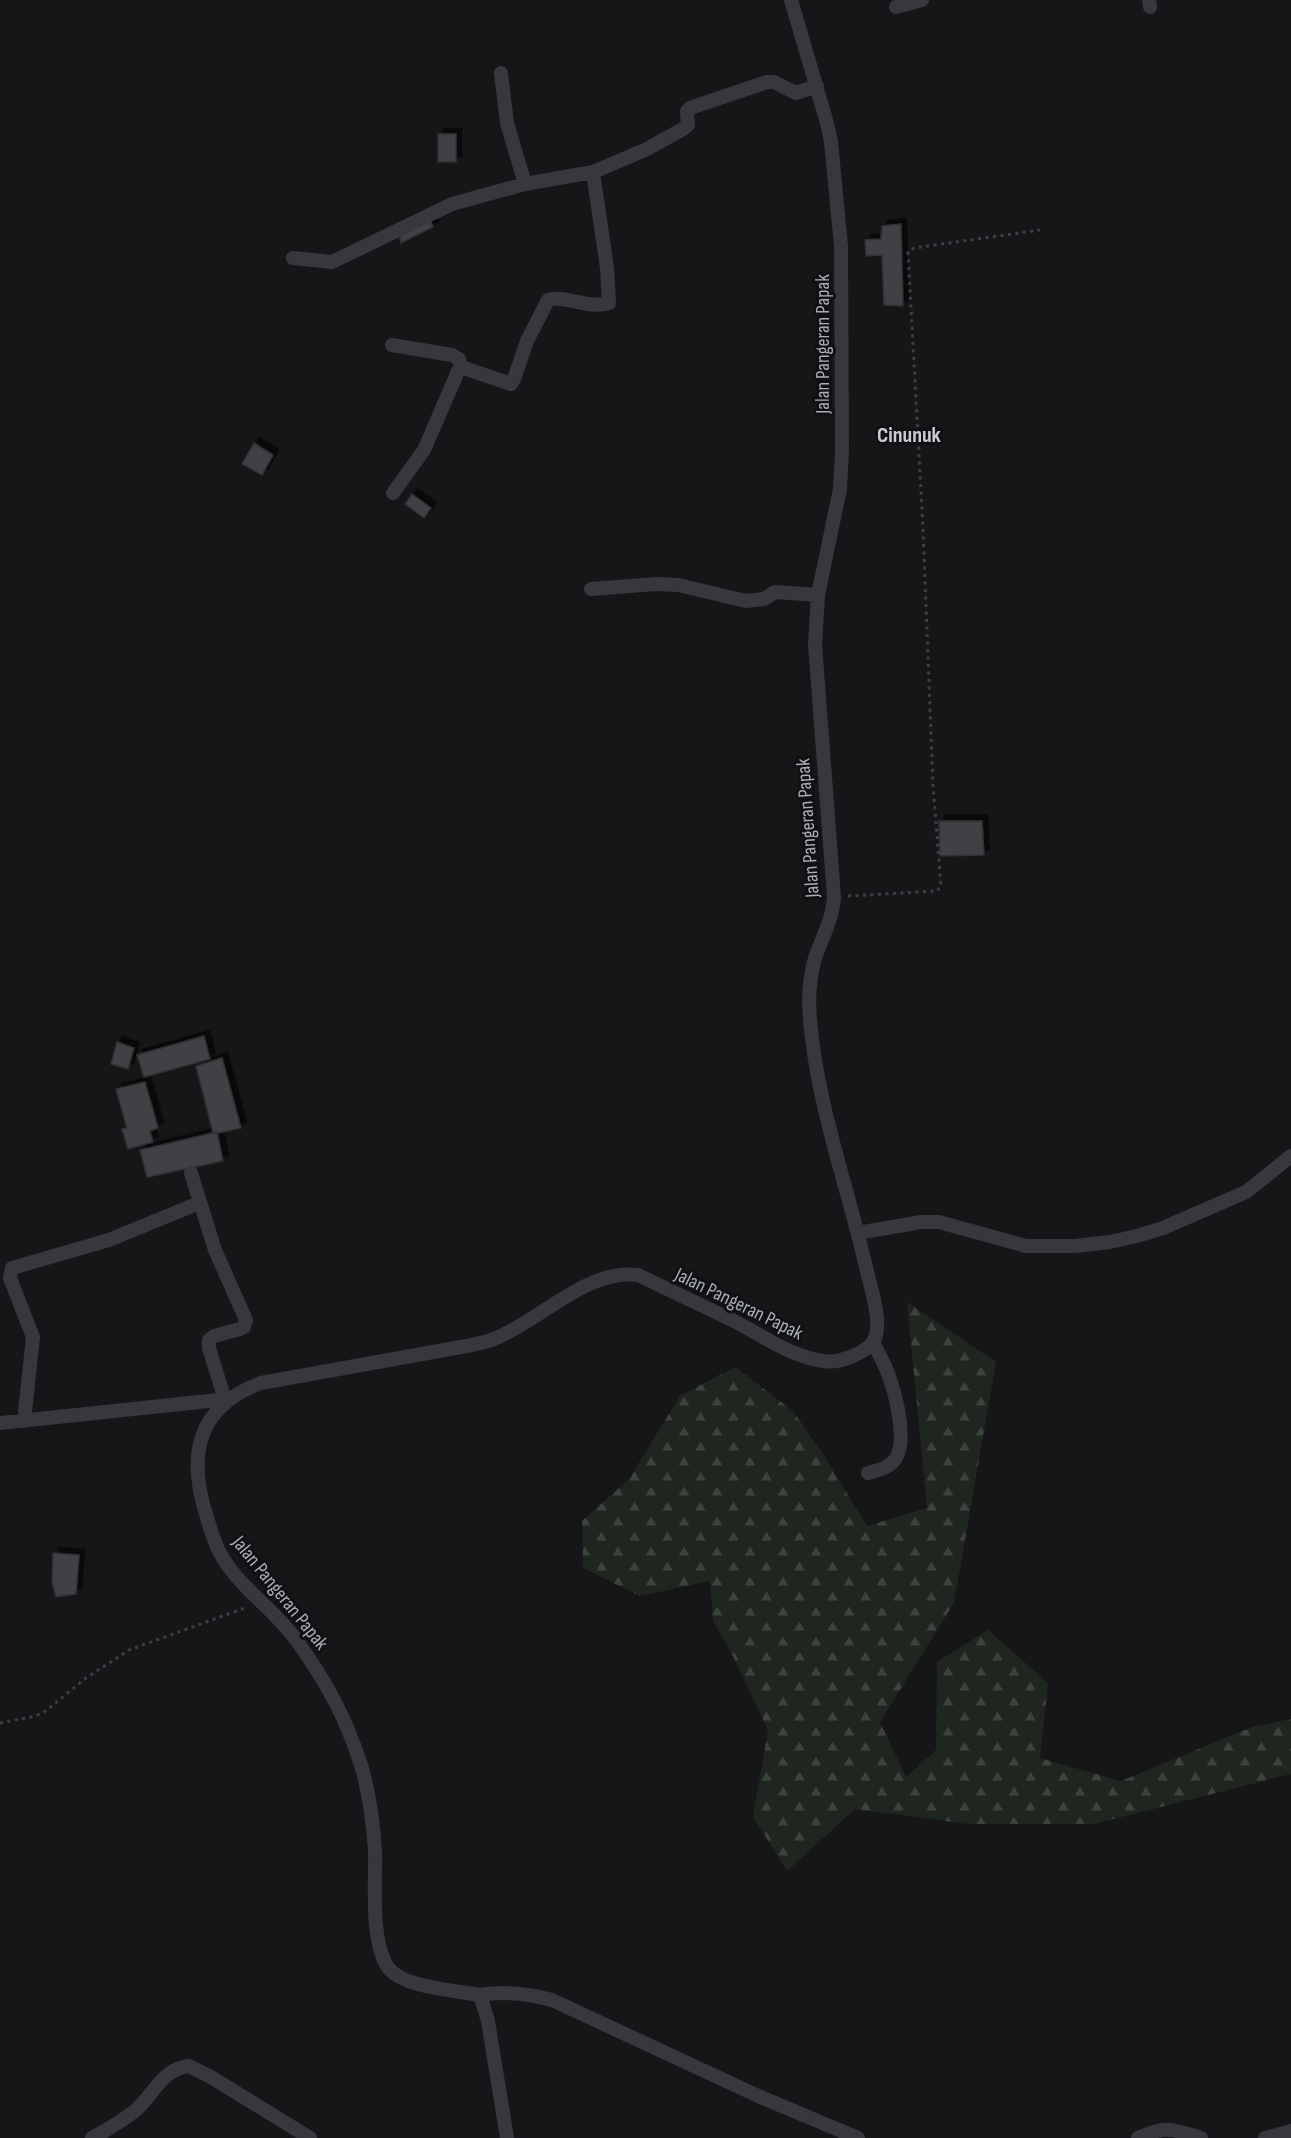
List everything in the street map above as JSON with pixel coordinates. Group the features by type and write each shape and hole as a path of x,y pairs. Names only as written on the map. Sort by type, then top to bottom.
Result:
{"street":[{"name":"Jalan Pangeran Papak","path":"791,0 818,86 831,142 841,246 843,319 840,489 818,595 815,644 834,897 831,915 808,988 810,1021 823,1105 872,1293 876,1320 876,1334 873,1342 841,1361 825,1362 797,1355 649,1280 638,1275 626,1274 606,1278 568,1296 494,1339 261,1383 243,1389 226,1399 212,1416 200,1443 198,1469 201,1498 215,1544 224,1560 236,1576 284,1623 326,1682 342,1713 368,1788 375,1847 377,1928 382,1954 388,1967 397,1977 411,1982 480,1995 499,1992 518,1993 532,1994 552,2000 756,2095 858,2138"},
{"path":"896,7 922,0"},
{"path":"501,73 507,123 525,184"},
{"path":"293,258 332,262 452,204 525,184 592,172 645,150 683,129 687,125 687,111 690,108 772,81 796,93 818,86"},
{"path":"461,368 511,384 527,341 548,300 551,298 604,305 609,303 607,268 592,172"},
{"path":"392,345 452,355 459,359 461,368"},
{"path":"393,493 424,450 457,371 461,368"},
{"path":"591,589 656,584 678,585 746,601 764,599 775,592 818,595"},
{"path":"858,1233 921,1222 939,1222 1026,1246 1075,1246 1110,1242 1163,1228 1246,1192 1291,1156"},
{"path":"0,1423 226,1399 209,1348 209,1340 214,1336 244,1327 246,1320 215,1250 191,1173"},
{"path":"24,1421 33,1337 10,1278 12,1268 109,1240 200,1203"},
{"path":"868,1473 885,1468 895,1459 901,1445 889,1376 873,1342"},
{"path":"480,1995 488,2021 507,2138"},
{"path":"92,2138 114,2126 137,2109 171,2071 189,2066 310,2138"},
{"path":"1138,2138 1163,2129 1172,2129 1201,2138"},
{"path":"1265,2138 1291,2132"}],"path":[{"path":"834,897 937,891 941,888 932,775 923,518 908,252 914,248 1040,230"},
{"path":"0,1723 43,1713 86,1678 129,1650 262,1601"}],"green space":[{"path":"907,1302 996,1362 954,1603 880,1722 906,1777 936,1750 937,1662 988,1630 1048,1683 1040,1758 1121,1781 1252,1727 1291,1719 1291,1774 1094,1824 968,1824 855,1809 787,1871 753,1817 768,1730 731,1652 713,1621 710,1581 640,1596 583,1568 582,1521 629,1479 680,1396 735,1367 793,1411 825,1457 867,1526 927,1508"}],"building":[{"path":"438,134 456,134 456,162 438,162"},
{"path":"428,215 433,227 401,243 398,229"},
{"path":"901,224 903,306 884,305 882,255 866,256 865,240 881,239 882,226"},
{"path":"254,443 273,455 262,475 242,464"},
{"path":"412,494 431,508 424,518 405,504"},
{"path":"939,821 982,821 984,855 940,856"},
{"path":"204,1036 210,1059 144,1077 137,1055"},
{"path":"117,1042 134,1048 128,1069 111,1064"},
{"path":"222,1058 241,1128 213,1133 196,1066"},
{"path":"145,1082 158,1128 150,1131 153,1142 128,1149 122,1129 127,1128 116,1089"},
{"path":"217,1132 223,1161 147,1177 140,1150"},
{"path":"53,1553 79,1555 76,1594 56,1597 52,1582"}],"district":[{"name":"Cinunuk","path":"909,435"}]}
